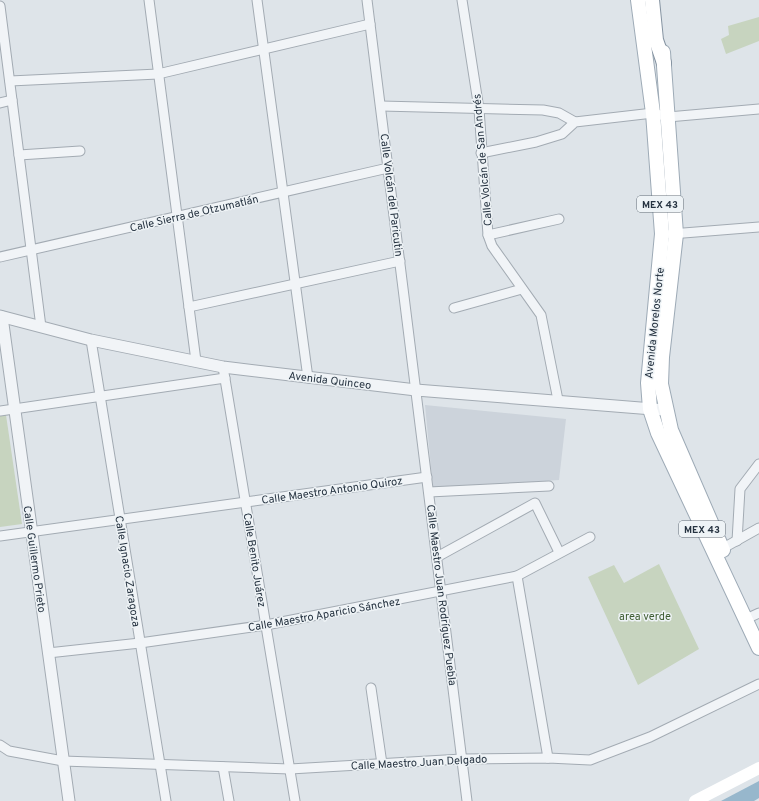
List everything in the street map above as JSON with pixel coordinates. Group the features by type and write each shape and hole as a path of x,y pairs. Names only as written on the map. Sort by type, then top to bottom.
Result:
{"main road":[{"name":"Avenida Morelos Norte","path":"638,0 669,234 649,362 648,383 650,409 658,433 718,551 755,618 759,648"},
{"name":"MEX 43","path":"652,0 656,40 664,63"},
{"name":"Avenida Morelos Norte","path":"657,0 668,117 669,234 661,384 665,410 671,430 718,551"},
{"path":"695,801 759,768"}],"street":[{"path":"149,0 196,361"},
{"path":"257,0 308,378"},
{"name":"Calle Volcán del Paricutin","path":"367,0 416,390"},
{"name":"Calle Volcán de San Andrés","path":"462,0 479,109 488,235 492,246 541,315 558,400"},
{"path":"0,6 40,327"},
{"path":"10,81 158,74 370,24"},
{"path":"0,103 12,100"},
{"path":"380,106 543,110 559,113 575,122 653,113 668,117 759,109"},
{"path":"481,153 536,142 562,134 575,122"},
{"path":"19,155 80,151"},
{"name":"Calle Sierra de Otzumatlán","path":"0,257 388,168"},
{"path":"488,235 559,219"},
{"path":"669,234 759,227"},
{"path":"189,308 400,261"},
{"path":"454,308 522,289"},
{"name":"Avenida Quinceo","path":"1,316 91,340 223,367 416,390 558,400 665,410"},
{"name":"Calle Guillermo Prieto","path":"1,316 69,801"},
{"name":"Calle Ignacio Zaragoza","path":"91,340 166,801"},
{"name":"Calle Benito Juárez","path":"223,367 295,801"},
{"path":"0,411 225,378"},
{"name":"Calle Maestro Juan Rodríguez Puebla","path":"416,390 467,801"},
{"path":"737,541 740,489 759,464"},
{"name":"Calle Maestro Antonio Quiroz","path":"0,536 427,477"},
{"path":"429,492 549,486"},
{"path":"437,557 535,504 559,552"},
{"path":"718,551 759,528"},
{"name":"Calle Maestro Aparicio Sánchez","path":"48,653 140,643 266,625 517,576 559,552 590,537"},
{"path":"517,576 548,758"},
{"name":"Calle Maestro Juan Delgado","path":"0,745 9,751 63,761 290,769 462,759 548,758 590,760 650,736 759,684"},
{"path":"371,688 382,764"},
{"path":"223,767 229,801"}],"shaded area":[{"path":"425,405 566,419 559,480 433,489"}],"green space":[{"path":"759,17 759,41 726,54 721,39 729,35 728,26"},
{"path":"6,415 22,524 0,527 0,416"},
{"name":"area verde","path":"659,564 699,649 638,685 588,577 614,565 624,583"}],"water":[{"path":"759,781 759,798 754,801 721,801"}]}
